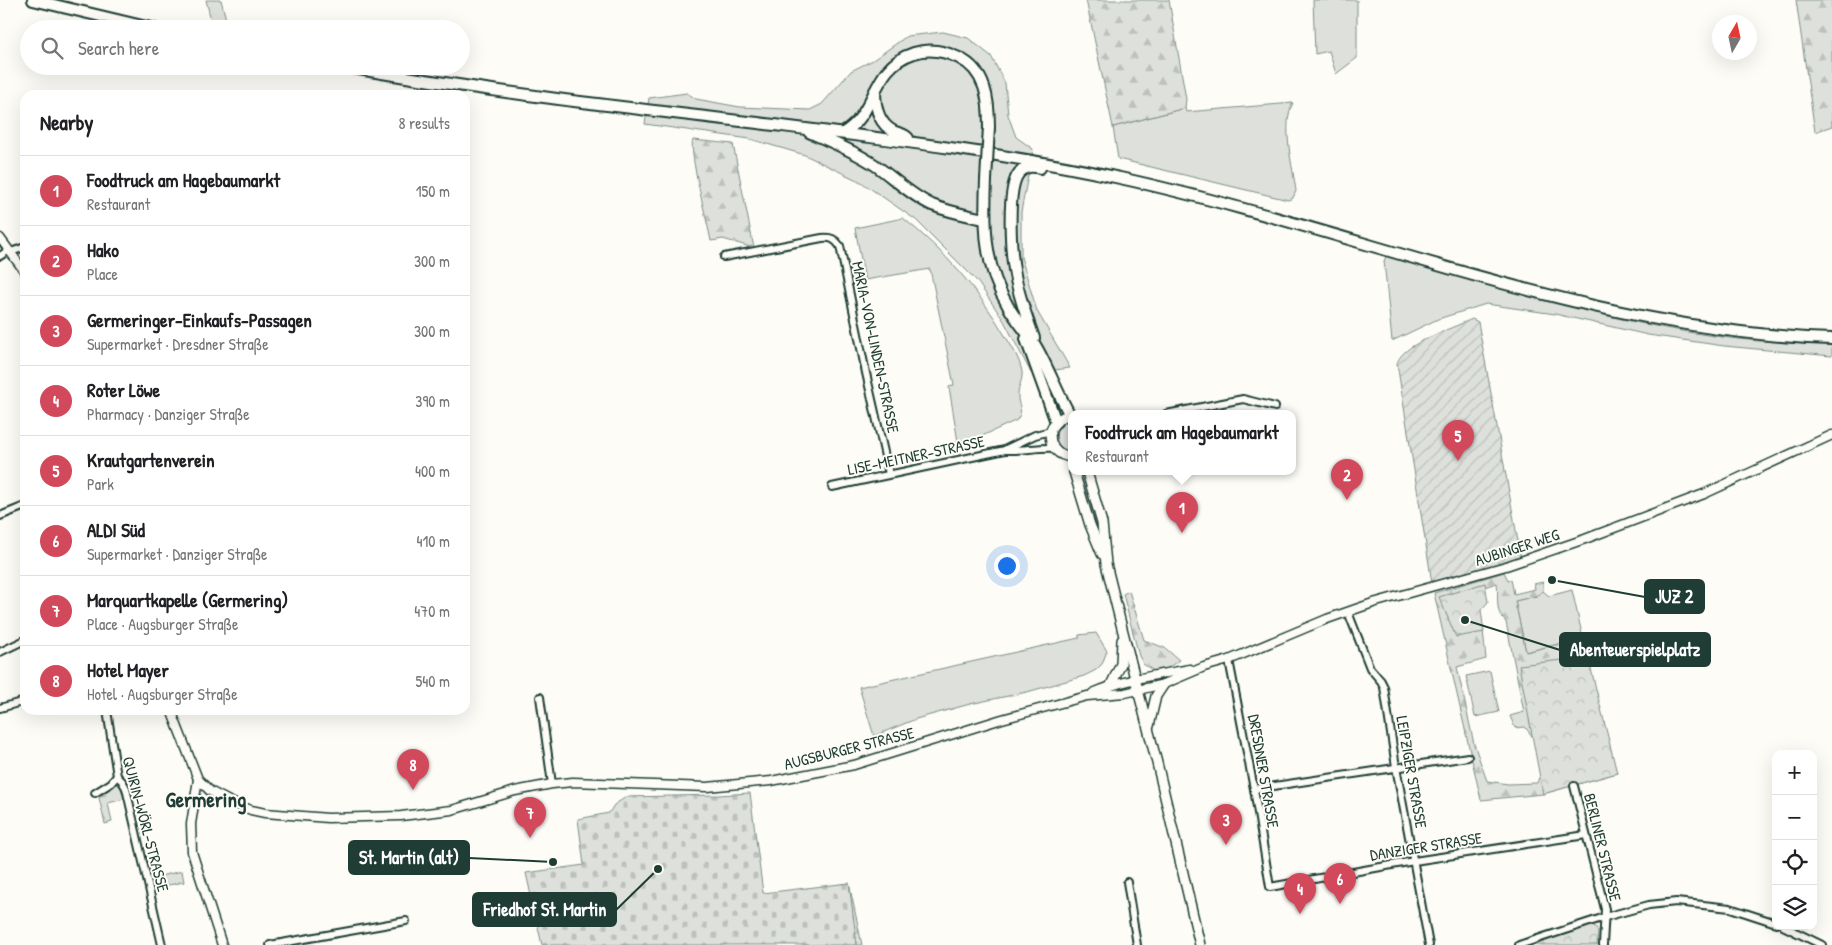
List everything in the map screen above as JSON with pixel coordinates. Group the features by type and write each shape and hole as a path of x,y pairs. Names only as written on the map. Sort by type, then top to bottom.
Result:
{"main road":[{"path":"33,0 117,20"},
{"path":"843,133 858,123 884,74 908,55 930,50 952,54 971,66 984,85 989,102 984,219 988,254 996,282 1008,305 1037,349"},
{"path":"392,75 555,100 843,133 999,155 1118,178 1226,204 1321,230 1500,284 1577,303 1705,329 1832,340"},
{"path":"875,90 877,108 884,124 891,130 906,135 910,142"},
{"path":"799,128 859,156 886,173 912,194 931,204 951,212 984,219"},
{"path":"1053,165 1044,169 1032,166 1024,168 1016,178 1012,196 1012,258 1020,296 1037,349 1059,397 1068,410"},
{"path":"1021,326 1054,427"},
{"path":"1068,416 1063,417 1054,427 1050,438 1058,453 1068,458"},
{"path":"1075,475 1090,525 1106,564"},
{"path":"1088,475 1102,523 1106,564 1122,632 1149,729 1200,945"},
{"path":"1111,685 1121,664 1122,632"},
{"path":"1149,729 1156,696 1164,684"}],"street":[{"name":"MARIA-VON-LINDEN-STRASSE","path":"724,257 829,237 834,239 840,246 889,474"},
{"path":"0,238 20,265"},
{"path":"0,256 20,248"},
{"path":"1187,410 1243,399 1275,407"},
{"name":"LISE-MEITNER-STRASSE","path":"832,486 1005,450 1054,427"},
{"name":"AUBINGER WEG","path":"1136,679 1204,667 1229,660 1373,603 1506,566 1704,494 1832,436"},
{"name":"LISE-MEITNER-STRASSE","path":"1005,450 1022,451 1054,448"},
{"path":"0,516 20,508"},
{"name":"LEIPZIGER STRASSE","path":"1348,612 1370,668 1383,684 1396,767 1429,945"},
{"path":"0,652 20,642"},
{"name":"DRESDNER STRASSE","path":"1229,660 1254,789 1270,887"},
{"name":"AUBINGER WEG","path":"1138,690 1164,684 1204,667"},
{"name":"AUGSBURGER STRASSE","path":"173,715 198,778 216,795 251,810 280,814 328,818 401,816 446,811 515,791 573,782 707,787 771,781 854,765 1002,719 1087,696 1111,685 1136,679"},
{"name":"AUGSBURGER STRASSE","path":"1087,696 1138,690"},
{"path":"540,697 552,784"},
{"path":"0,708 20,702"},
{"name":"QUIRIN-WÖRL-STRASSE","path":"108,715 117,776 126,788 162,945"},
{"path":"1254,789 1468,756"},
{"path":"95,793 117,776"},
{"path":"198,778 191,824 192,852 222,945"},
{"name":"BERLINER STRASSE","path":"1574,786 1605,909 1603,945"},
{"name":"DANZIGER STRASSE","path":"1270,887 1414,861 1586,835"},
{"path":"1127,882 1137,945"},
{"path":"1519,945 1605,917 1650,905 1676,902 1730,908 1772,922"},
{"path":"270,945 406,921"},
{"path":"1790,930 1822,945"}],"green space":[{"path":"206,0 221,0 226,20 211,20"},
{"path":"1086,0 1169,0 1186,99 1185,108 1113,127"},
{"path":"1313,0 1357,0 1357,58 1336,74 1329,51 1315,54"},
{"path":"1796,0 1832,0 1832,126 1815,132"},
{"path":"943,32 968,38 991,56 1005,83 1008,115 1016,137 1033,149 1021,212 1021,257 1037,311 1070,368 1031,373 1004,321 977,281 916,220 861,182 805,155 750,139 645,124 649,98 687,93 696,99 740,107 810,110 822,104 851,71 873,60 907,36"},
{"path":"1293,103 1288,122 1288,134 1296,191 1293,198 1288,200 1118,159 1113,127 1185,108 1186,112"},
{"path":"693,140 733,144 754,248 723,239 711,241 693,158"},
{"path":"903,218 946,257 971,286 994,317 1021,367 1022,375 1018,399 1021,410 1017,420 982,436 971,445 952,449 949,445 958,442 949,387 954,385 930,269 865,280 855,228"},
{"path":"1387,254 1557,303 1643,324 1730,338 1832,345 1832,356 1724,346 1648,335 1555,314 1486,304 1438,319 1392,341 1384,261"},
{"path":"1472,319 1478,322 1521,558 1432,583 1397,363 1401,356 1414,345"},
{"path":"1068,421 1068,451 1060,446 1056,436 1057,430"},
{"path":"1504,572 1508,580 1511,579 1514,594 1535,589 1534,584 1543,582 1543,591 1536,596 1515,601 1526,652 1571,641 1582,634 1595,693 1585,693 1617,773 1543,794 1481,800 1434,593","holes":["1497,583 1498,609 1506,622 1524,712 1510,716 1515,728 1525,727 1536,741 1542,753 1542,766 1537,783 1508,784 1487,781 1474,744 1457,667 1486,659 1483,630 1442,600"]},
{"path":"1485,583 1488,602 1481,610 1484,632 1456,637 1439,597"},
{"path":"1572,590 1582,634 1571,641 1526,652 1515,601 1536,596 1543,591 1549,596"},
{"path":"1129,591 1144,640 1165,648 1179,660 1168,668 1154,671 1143,664 1139,656 1123,594"},
{"path":"1096,633 1107,651 1102,664 1096,670 1084,676 916,719 874,736 859,687 1079,638 1079,635"},
{"path":"1588,657 1617,773 1543,794 1519,665"},
{"path":"1490,671 1499,712 1475,717 1466,676"},
{"path":"116,783 121,787 124,799 108,803 112,822 105,824 99,798"},
{"path":"750,793 763,893 849,883 857,945 542,945 526,873 584,865 578,819 609,813 614,805 626,797"},
{"path":"182,871 184,882 153,888 151,878"},
{"path":"849,883 862,945 854,945 830,887"},
{"path":"1587,925 1596,927 1598,932 1597,945 1530,945"}],"place":[{"name":"Krautgartenverein","path":"1458,461"},
{"name":"Hako","path":"1347,500"},
{"name":"Foodtruck am Hagebaumarkt","path":"1182,533"},
{"name":"JUZ 2","path":"1552,580"},
{"name":"Abenteuerspielplatz","path":"1465,620"},
{"name":"Hotel Mayer","path":"413,790"},
{"name":"Marquartkapelle (Germering)","path":"530,838"},
{"name":"Germeringer-Einkaufs-Passagen","path":"1226,845"},
{"name":"St. Martin (alt)","path":"553,862"},
{"name":"Friedhof St. Martin","path":"658,869"},
{"name":"ALDI Süd","path":"1340,904"},
{"name":"Roter Löwe","path":"1300,914"}],"district":[{"name":"Germering","path":"206,799"}]}
